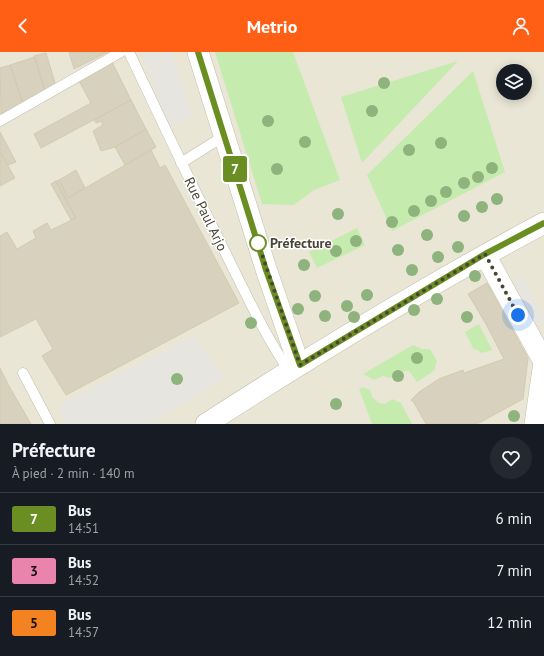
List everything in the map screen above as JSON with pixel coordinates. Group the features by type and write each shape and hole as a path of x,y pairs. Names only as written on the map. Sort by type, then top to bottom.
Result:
{"street":[{"path":"198,52 266,270 295,369"},
{"path":"206,424 485,254 544,223"},
{"path":"485,254 544,362 538,420"}],"lane":[{"path":"0,120 121,52"},
{"name":"Rue Paul Arjo","path":"129,52 181,164 248,298 281,359 295,369"},
{"path":"181,164 224,136"},
{"path":"23,372 50,424"}],"shaded area":[{"path":"0,52 544,52 544,424 0,424"},
{"path":"141,52 171,52 192,116 169,127"},
{"path":"521,274 544,317 544,322 537,325 513,278"},
{"path":"194,336 224,378 150,424 67,424 59,406"}],"green space":[{"path":"215,52 293,52 340,180 314,190 294,205 262,204"},
{"path":"458,61 362,163 341,97"},
{"path":"473,71 505,172 392,231 367,175"},
{"path":"357,228 365,245 317,268 309,252"},
{"path":"479,324 492,350 482,353 476,349 474,350 465,332"},
{"path":"413,345 422,349 430,349 437,361 434,371 417,382 409,371 399,372 390,378 383,376 374,380 363,374"},
{"path":"363,387 370,390 372,397 379,403 385,404 392,399 401,403 412,424 372,424 359,389"}],"building":[{"path":"69,52 108,52 74,69"},
{"path":"46,53 56,86 45,91 34,56"},
{"path":"35,57 45,91 23,103 10,65"},
{"path":"112,62 131,100 41,148 34,134 91,103 79,81"},
{"path":"10,65 23,103 1,114 0,68"},
{"path":"131,100 146,129 115,147 101,151 93,131 103,125 101,121 96,123 94,120"},
{"path":"146,129 156,147 125,165 115,147"},
{"path":"0,132 16,162 8,165 0,152"},
{"path":"151,150 160,168 165,165 239,303 66,395 42,356 53,349 36,319 0,337 0,236 7,232 17,249 36,238 33,231 47,223 51,230 76,218 56,181 59,180 68,198"},
{"path":"0,152 15,178 0,186"},
{"path":"76,170 85,188 68,198 59,180"},
{"path":"56,181 76,218 71,220 51,184"},
{"path":"487,283 528,358 523,399 477,424 426,424 411,400 419,392 439,379 463,370 464,373 504,359 486,324 468,294"},
{"path":"0,368 9,386 31,424 0,424"}],"bus line":[{"name":"7","path":"198,52 266,270 293,350 300,365 485,254 544,223"}],"place":[{"name":"Préfecture","path":"258,243"}],"route":[{"path":"258,243 293,350 300,365 485,254 518,315"}]}
